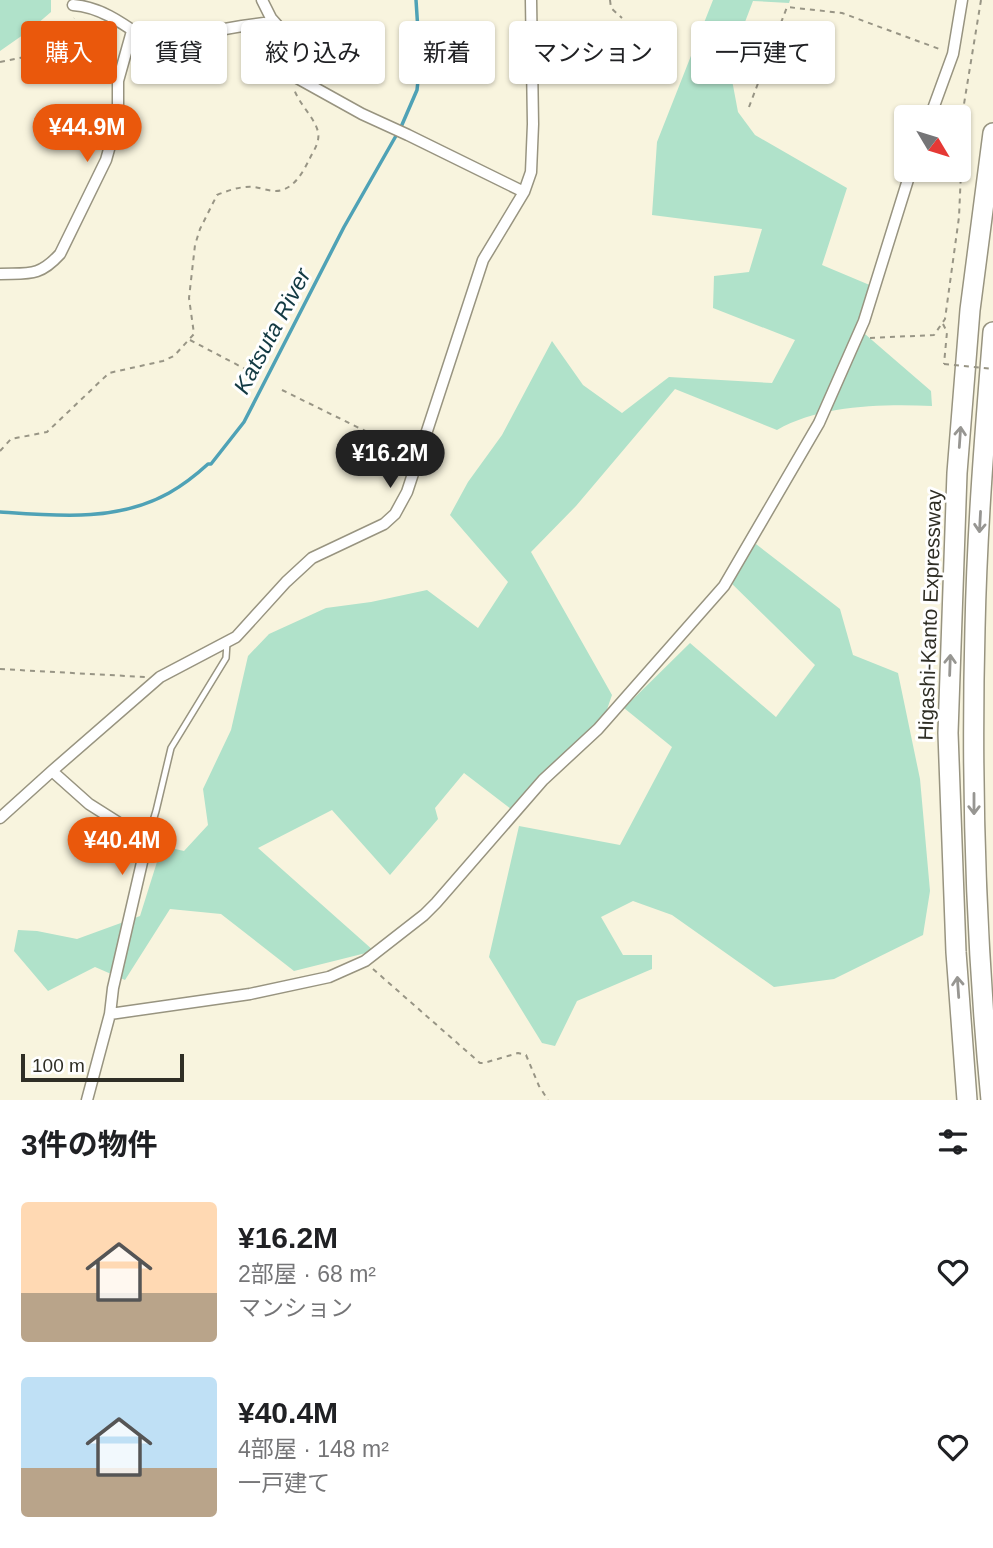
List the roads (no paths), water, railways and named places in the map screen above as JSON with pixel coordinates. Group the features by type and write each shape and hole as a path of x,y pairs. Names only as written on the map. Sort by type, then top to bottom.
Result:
{"highway":[{"name":"Higashi-Kanto Expressway","path":"967,1100 956,952 948,733 957,473 970,310 993,133"},
{"path":"991,1094 975,838 974,736 975,628 982,473 993,332"}],"street":[{"path":"262,0 274,21"},
{"path":"0,818 160,677 236,637 312,558 384,524 395,514 407,492 483,260 524,192 531,172 531,0"},
{"path":"934,105 953,54 962,0"},
{"path":"78,5 87,6 113,18 131,30"},
{"path":"0,274 32,273 49,267 60,254 106,160 118,117 118,81 131,35"},
{"path":"308,84 362,114 524,192"},
{"path":"110,1014 250,994 329,976 365,961 436,903 543,780 598,729 723,586 819,422 864,321 908,182"},
{"path":"52,771 89,804 138,835 146,845 113,988 110,1014 87,1100"}],"lane":[{"path":"146,845 171,748 226,658 227,642"}],"waterway":[{"name":"Katsuta River","path":"0,512 86,515 129,509 169,493 211,464 244,422 344,227 401,127 417,90 420,62 416,0"}]}
